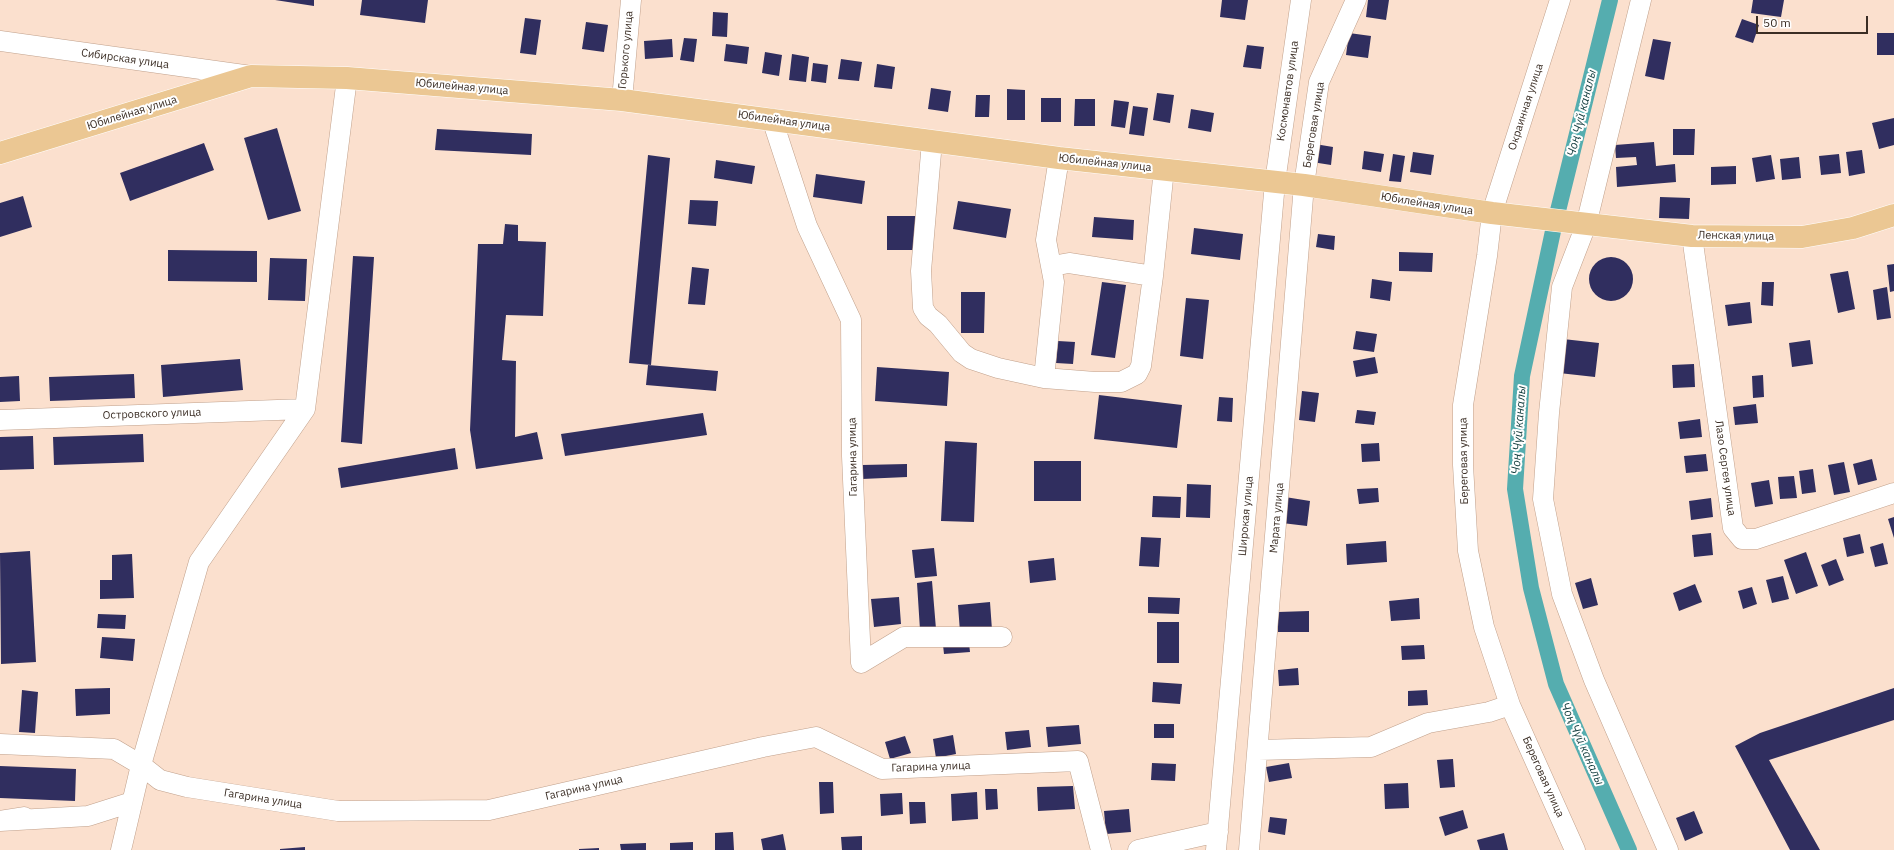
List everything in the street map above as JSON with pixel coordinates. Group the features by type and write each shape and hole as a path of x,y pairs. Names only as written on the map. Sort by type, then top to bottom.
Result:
{"main road":[{"name":"Юбилейная улица","path":"0,153 251,76 347,78 622,100 1060,158 1304,185 1495,214 1581,224"},
{"name":"Ленская улица","path":"1581,224 1692,236 1802,237 1853,228 1894,215"}],"street":[{"name":"Горького улица","path":"622,100 631,0"},
{"name":"Космонавтов улица","path":"1275,182 1301,0"},
{"name":"Береговая улица","path":"1304,185 1319,82 1356,0"},
{"name":"Окраинная улица","path":"1495,214 1560,0"},
{"path":"1642,1 1581,224 1562,287 1549,413 1543,499 1562,594 1594,680 1668,850"},
{"name":"Сибирская улица","path":"0,41 251,76"},
{"path":"121,850 141,765 199,562 304,409 347,78"},
{"name":"Гагарина улица","path":"772,119 807,226 851,320 852,456 861,663 904,637 1002,637"},
{"path":"932,141 921,270 923,308 928,316 938,324 962,353 971,359 998,368 1044,378 1095,382 1121,382 1137,374 1141,366 1153,276 1164,169"},
{"path":"1044,378 1054,282 1046,240 1060,158"},
{"name":"Широкая улица","path":"1217,841 1275,182"},
{"name":"Марата улица","path":"1249,850 1304,185"},
{"name":"Береговая улица","path":"1495,214 1463,405 1463,465 1468,551 1484,627 1510,705 1576,850"},
{"name":"Лазо Сергея улица","path":"1692,236 1733,528 1742,539 1756,539 1894,493"},
{"path":"1052,266 1069,263 1153,276"},
{"name":"Островского улица","path":"0,420 304,409"},
{"path":"1258,750 1371,747 1428,723 1489,712 1510,705"},
{"name":"Гагарина улица","path":"0,744 114,749 141,765 160,780 187,787 338,811 489,810 763,747 816,737 882,770 1078,761 1101,850"},
{"path":"24,817 0,821 88,816 132,802"},
{"path":"1138,850 1217,841"}],"building":[{"path":"275,0 314,0 314,6"},
{"path":"362,0 428,0 425,23 360,15"},
{"path":"1222,0 1248,0 1245,20 1220,17"},
{"path":"1368,0 1389,0 1386,20 1366,17"},
{"path":"1753,0 1784,0 1781,17 1751,13"},
{"path":"713,12 728,13 727,37 712,36"},
{"path":"525,18 541,20 536,55 520,53"},
{"path":"1742,19 1759,25 1753,43 1735,37"},
{"path":"586,22 608,25 604,52 582,49"},
{"path":"1349,33 1371,36 1368,58 1346,55"},
{"path":"1877,33 1894,33 1894,55 1877,55"},
{"path":"684,38 697,39 694,62 680,60"},
{"path":"672,39 673,57 645,59 644,41"},
{"path":"1653,39 1671,42 1664,80 1645,76"},
{"path":"726,44 749,47 747,64 724,61"},
{"path":"1247,45 1264,47 1261,69 1243,67"},
{"path":"765,52 782,55 779,76 762,73"},
{"path":"792,54 809,57 806,82 789,80"},
{"path":"841,59 862,62 859,81 838,79"},
{"path":"813,63 828,65 826,83 811,81"},
{"path":"877,64 895,67 892,89 874,87"},
{"path":"931,88 951,91 948,112 928,109"},
{"path":"1007,89 1025,90 1025,120 1007,120"},
{"path":"1157,93 1174,95 1170,123 1153,120"},
{"path":"976,95 990,95 989,117 975,117"},
{"path":"1041,98 1061,98 1061,122 1041,122"},
{"path":"1075,99 1095,99 1095,126 1074,126"},
{"path":"1114,100 1129,102 1125,128 1111,126"},
{"path":"1133,106 1148,108 1144,136 1129,134"},
{"path":"1191,109 1214,113 1211,132 1188,128"},
{"path":"1894,118 1894,145 1879,149 1872,123"},
{"path":"277,128 301,211 268,220 244,138"},
{"path":"437,129 532,134 531,155 435,150"},
{"path":"1673,129 1695,129 1694,155 1673,155"},
{"path":"1654,142 1656,166 1675,164 1676,182 1617,187 1616,167 1637,165 1636,157 1616,158 1615,145"},
{"path":"204,143 214,170 130,201 120,173"},
{"path":"1315,144 1333,147 1331,165 1312,162"},
{"path":"1862,150 1865,173 1849,176 1846,152"},
{"path":"1364,151 1384,154 1381,172 1362,169"},
{"path":"1413,152 1434,155 1431,175 1410,172"},
{"path":"1393,154 1405,156 1401,182 1389,181"},
{"path":"1839,154 1841,173 1821,175 1819,156"},
{"path":"648,155 670,158 651,365 629,363"},
{"path":"1771,155 1775,179 1756,182 1752,158"},
{"path":"1799,157 1801,178 1782,180 1780,159"},
{"path":"716,160 755,166 752,184 714,178"},
{"path":"1736,166 1736,184 1711,185 1711,167"},
{"path":"816,174 865,181 862,204 813,197"},
{"path":"23,196 32,227 0,237 0,203"},
{"path":"1660,197 1690,198 1689,219 1659,218"},
{"path":"690,200 718,201 716,226 688,224"},
{"path":"958,201 1011,209 1006,238 953,229"},
{"path":"887,216 917,216 916,250 887,250"},
{"path":"1094,217 1134,220 1133,240 1092,237"},
{"path":"505,224 518,225 518,241 546,242 543,316 506,315 502,360 516,361 515,437 537,432 543,459 476,469 470,430 478,244 503,244"},
{"path":"1194,228 1243,234 1240,260 1191,254"},
{"path":"1318,234 1335,236 1334,250 1316,247"},
{"path":"168,250 257,251 257,282 168,281"},
{"path":"1399,252 1433,253 1432,272 1399,271"},
{"path":"353,256 374,257 362,444 341,442"},
{"path":"1611,257 1623,261 1629,267 1633,279 1629,291 1623,297 1611,301 1599,297 1593,291 1589,279 1593,267 1599,261"},
{"path":"270,258 307,259 305,301 268,300"},
{"path":"1894,264 1894,291 1890,292 1887,265"},
{"path":"692,267 709,269 705,305 688,304"},
{"path":"1848,271 1855,309 1838,313 1830,274"},
{"path":"1372,279 1392,282 1390,301 1370,298"},
{"path":"1102,282 1126,285 1115,358 1091,355"},
{"path":"1762,282 1774,282 1773,306 1761,305"},
{"path":"1887,287 1891,318 1877,320 1873,290"},
{"path":"961,292 985,292 984,333 961,333"},
{"path":"1186,298 1209,300 1203,359 1180,356"},
{"path":"1750,302 1752,323 1728,326 1725,305"},
{"path":"1356,331 1377,334 1374,352 1353,349"},
{"path":"1563,339 1599,343 1595,377 1559,373"},
{"path":"1810,340 1813,364 1792,367 1789,343"},
{"path":"1058,341 1075,342 1073,364 1056,363"},
{"path":"1375,357 1378,373 1356,377 1353,361"},
{"path":"240,359 243,390 163,397 161,365"},
{"path":"1694,364 1695,387 1673,388 1672,365"},
{"path":"648,365 718,371 716,391 646,385"},
{"path":"877,367 949,372 947,406 875,401"},
{"path":"134,374 135,398 50,401 49,377"},
{"path":"1763,375 1764,397 1753,398 1752,376"},
{"path":"19,376 20,401 0,402 0,377"},
{"path":"1302,391 1319,393 1315,422 1299,420"},
{"path":"1099,395 1182,405 1177,448 1094,439"},
{"path":"1219,397 1233,398 1232,422 1217,421"},
{"path":"1756,404 1758,423 1735,425 1733,407"},
{"path":"1357,410 1376,412 1374,425 1355,423"},
{"path":"703,413 707,435 565,456 561,434"},
{"path":"1700,419 1702,437 1680,439 1678,422"},
{"path":"143,434 144,462 54,465 53,437"},
{"path":"33,436 34,469 0,470 0,437"},
{"path":"945,441 977,443 974,522 941,521"},
{"path":"1379,443 1380,461 1362,462 1361,444"},
{"path":"455,448 458,469 341,488 338,468"},
{"path":"1706,454 1708,471 1686,473 1684,456"},
{"path":"1872,459 1877,480 1858,485 1853,464"},
{"path":"1034,461 1081,461 1081,501 1034,501"},
{"path":"1844,462 1850,492 1834,495 1828,465"},
{"path":"907,464 907,477 862,479 862,465"},
{"path":"1813,469 1816,492 1802,494 1799,471"},
{"path":"1794,476 1797,498 1780,499 1778,477"},
{"path":"1769,480 1773,504 1755,507 1751,483"},
{"path":"1187,484 1211,485 1210,518 1186,517"},
{"path":"1378,488 1379,502 1359,504 1357,489"},
{"path":"1153,496 1181,497 1180,518 1152,517"},
{"path":"1285,497 1310,501 1307,526 1282,523"},
{"path":"1711,498 1713,517 1691,520 1689,501"},
{"path":"1894,517 1894,538 1888,519"},
{"path":"1711,533 1713,555 1694,557 1692,535"},
{"path":"1860,534 1864,553 1847,557 1843,538"},
{"path":"1141,537 1161,538 1159,567 1139,566"},
{"path":"1386,541 1387,562 1347,565 1346,544"},
{"path":"1883,543 1888,564 1875,567 1870,547"},
{"path":"934,548 937,576 915,578 912,550"},
{"path":"30,551 36,662 1,664 0,553"},
{"path":"1806,552 1818,586 1796,594 1784,560"},
{"path":"132,554 134,598 100,599 100,580 112,580 112,555"},
{"path":"1054,558 1056,580 1030,583 1028,561"},
{"path":"1836,559 1844,580 1829,586 1821,565"},
{"path":"1783,576 1789,599 1772,603 1766,580"},
{"path":"1591,578 1598,605 1583,609 1575,583"},
{"path":"932,581 936,629 920,630 917,583"},
{"path":"1695,584 1702,602 1679,611 1673,593"},
{"path":"1752,587 1757,604 1743,609 1738,591"},
{"path":"899,597 901,624 874,627 871,599"},
{"path":"1148,597 1180,598 1179,614 1148,613"},
{"path":"1419,598 1420,619 1391,621 1389,601"},
{"path":"990,602 992,630 960,632 958,605"},
{"path":"1309,611 1309,632 1278,632 1278,612"},
{"path":"98,614 126,615 125,629 97,628"},
{"path":"1157,622 1179,622 1179,663 1157,663"},
{"path":"102,637 135,639 133,661 100,658"},
{"path":"969,643 970,652 944,654 943,645"},
{"path":"1424,645 1425,659 1402,660 1401,646"},
{"path":"1298,668 1299,685 1279,686 1278,670"},
{"path":"1153,682 1182,684 1180,704 1152,702"},
{"path":"110,688 110,714 76,716 75,689"},
{"path":"1894,688 1894,720 1769,760 1820,850 1790,850 1735,746 1760,733"},
{"path":"22,690 38,692 35,733 19,732"},
{"path":"1427,690 1428,705 1408,706 1408,691"},
{"path":"1154,724 1174,724 1174,738 1154,738"},
{"path":"1079,725 1081,744 1048,747 1046,727"},
{"path":"1029,730 1031,747 1007,750 1005,732"},
{"path":"953,735 956,754 936,758 933,739"},
{"path":"905,736 911,753 890,759 885,742"},
{"path":"1453,759 1455,787 1440,788 1437,760"},
{"path":"1152,763 1176,764 1175,781 1151,780"},
{"path":"1289,763 1292,778 1269,782 1266,767"},
{"path":"0,766 76,769 75,801 0,798"},
{"path":"819,782 833,782 834,813 820,814"},
{"path":"1408,783 1409,808 1385,809 1384,784"},
{"path":"1073,786 1075,809 1038,811 1037,787"},
{"path":"985,789 997,789 998,809 986,810"},
{"path":"977,792 978,819 952,821 951,794"},
{"path":"902,793 903,814 881,816 880,794"},
{"path":"909,802 925,802 926,823 910,824"},
{"path":"1129,809 1131,832 1106,834 1104,811"},
{"path":"1463,810 1468,828 1445,836 1439,817"},
{"path":"1694,811 1703,833 1685,841 1676,818"},
{"path":"1270,817 1287,819 1285,835 1268,832"},
{"path":"733,832 734,850 715,850 715,833"},
{"path":"1504,833 1508,850 1480,850 1477,840"},
{"path":"783,834 786,850 763,850 761,839"},
{"path":"862,836 862,850 842,850 841,837"},
{"path":"693,842 693,850 670,850 670,843"},
{"path":"646,843 646,850 621,850 620,844"},
{"path":"305,847 305,850 280,850 280,849"},
{"path":"599,848 599,850 579,850 579,849"}],"waterway":[{"name":"Чоң Чүй каналы","path":"1610,0 1553,231 1522,376 1515,489 1531,588 1556,684 1629,850"}]}
